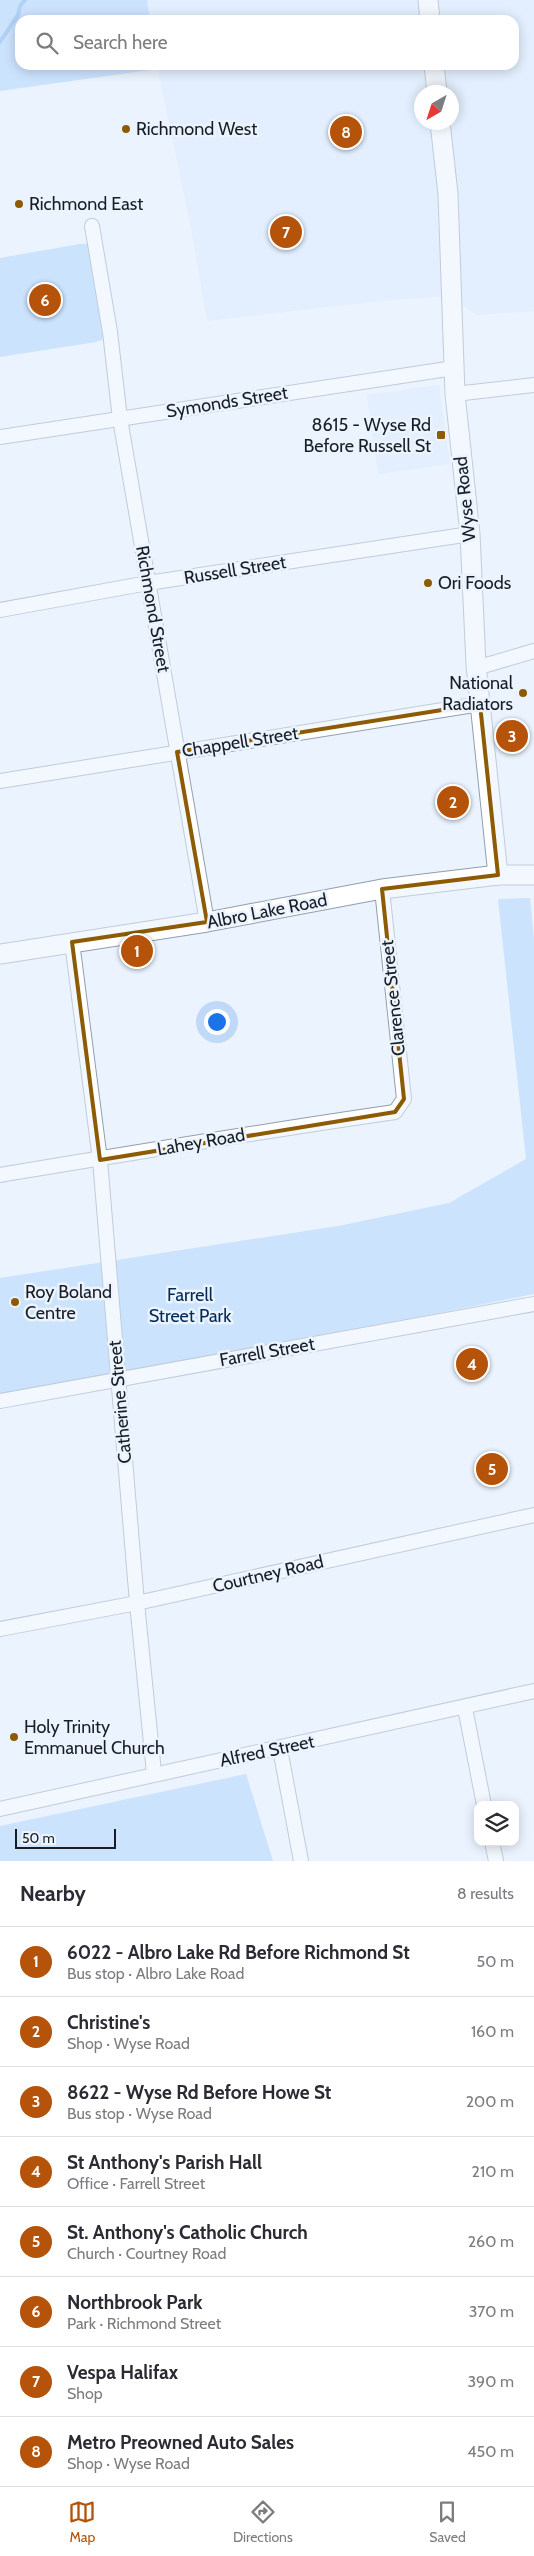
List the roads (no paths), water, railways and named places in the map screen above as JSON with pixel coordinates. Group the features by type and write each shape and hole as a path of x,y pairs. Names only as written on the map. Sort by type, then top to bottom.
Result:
{"main road":[{"path":"428,0 430,15"},
{"path":"435,70 436,85"},
{"name":"Wyse Road","path":"441,130 448,194 455,394 470,534 476,665 498,875"},
{"name":"Albro Lake Road","path":"0,954 208,922 382,889 498,875 534,875"}],"street":[{"name":"Richmond Street","path":"92,226 104,296 120,419 208,922"},
{"name":"Symonds Street","path":"0,437 454,368"},
{"path":"455,394 534,385"},
{"name":"Russell Street","path":"0,610 148,584 470,534"},
{"path":"476,665 483,666 534,651"},
{"name":"Chappell Street","path":"0,781 480,704"},
{"name":"Clarence Street","path":"382,889 404,1099 400,1107"},
{"name":"Catherine Street","path":"72,942 100,1160 137,1603 154,1773"},
{"name":"Lahey Road","path":"0,1175 100,1160 246,1134 395,1112 400,1107"},
{"name":"Farrell Street","path":"0,1401 534,1304"},
{"name":"Courtney Road","path":"0,1629 137,1603 534,1515"},
{"name":"Alfred Street","path":"0,1809 154,1773 280,1749 534,1692"},
{"path":"465,1708 483,1801"},
{"path":"280,1749 301,1861"},
{"path":"493,1846 496,1861"}],"waterway":[{"path":"18,15 20,6 25,0"},
{"path":"0,42 15,20"}],"place":[{"name":"Richmond West","path":"126,129"},
{"name":"Metro Preowned Auto Sales","path":"346,132"},
{"name":"Richmond East","path":"19,204"},
{"name":"Vespa Halifax","path":"286,232"},
{"name":"Northbrook Park","path":"45,300"},
{"name":"8615 - Wyse Rd Before Russell St","path":"441,435"},
{"name":"Ori Foods","path":"428,583"},
{"name":"National Radiators","path":"523,693"},
{"name":"8622 - Wyse Rd Before Howe St","path":"512,736"},
{"name":"Christine's","path":"453,802"},
{"name":"6022 - Albro Lake Rd Before Richmond St","path":"137,951"},
{"name":"Roy Boland Centre","path":"15,1302"},
{"name":"St Anthony's Parish Hall","path":"472,1364"},
{"name":"St. Anthony's Catholic Church","path":"492,1469"},
{"name":"Holy Trinity Emmanuel Church","path":"14,1737"}],"park label":[{"name":"Farrell Street Park","path":"190,1305"}]}
